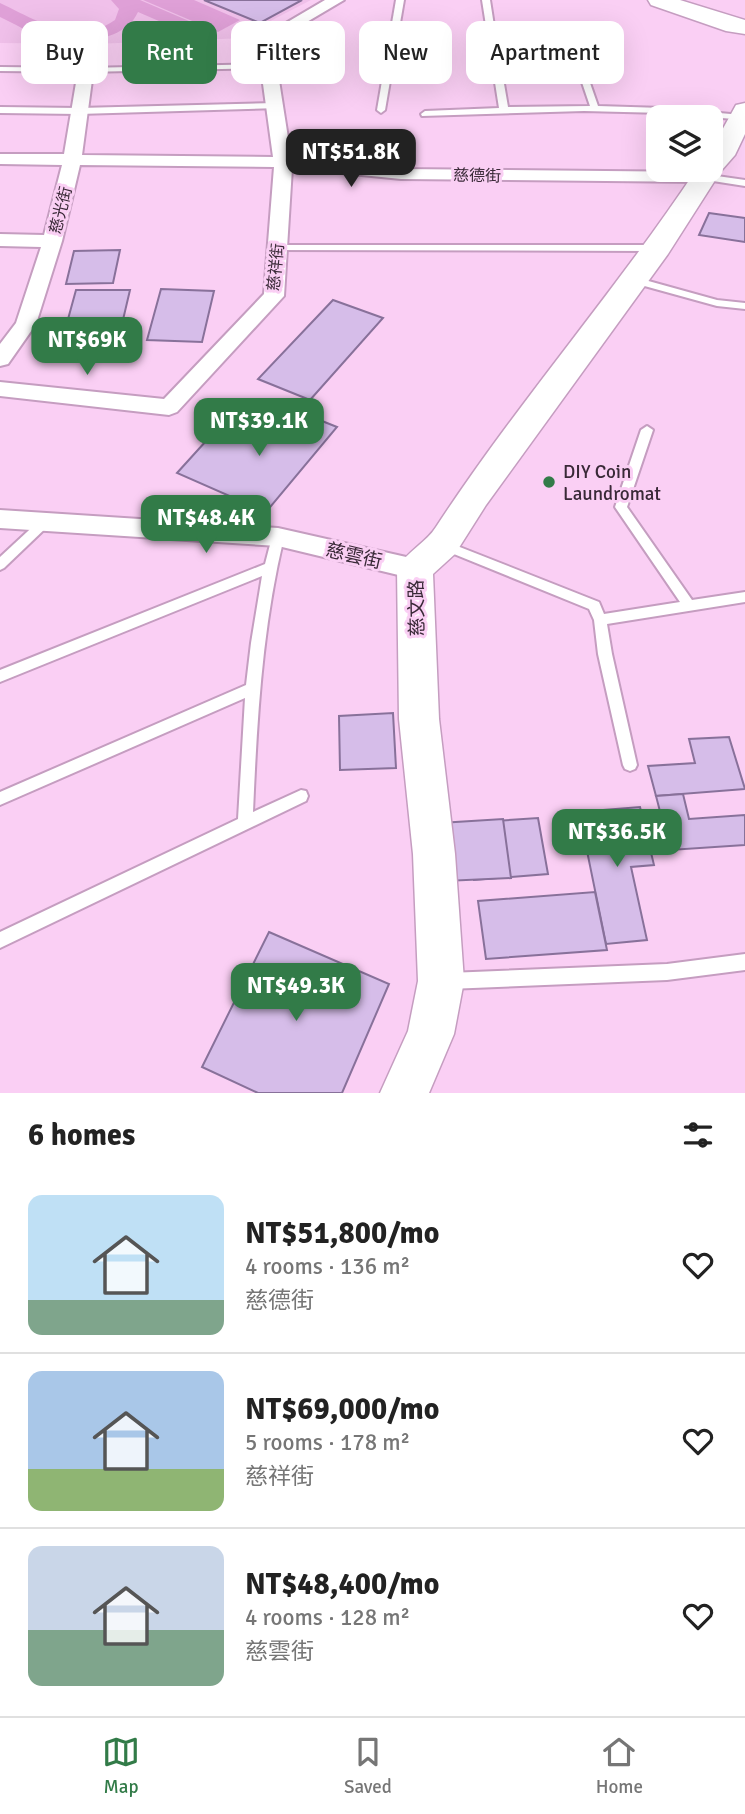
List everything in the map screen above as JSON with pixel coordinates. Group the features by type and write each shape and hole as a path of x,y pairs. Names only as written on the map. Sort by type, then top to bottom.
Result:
{"street":[{"name":"慈祥街","path":"299,21 336,0"},
{"path":"659,0 734,26 745,27"},
{"path":"694,0 745,18"},
{"name":"慈光街","path":"0,359 26,324 52,242 72,160 83,84"},
{"name":"慈祥街","path":"0,389 169,407 274,296 283,162 272,84"},
{"name":"慈文路","path":"723,153 743,121"},
{"name":"慈德街","path":"0,159 283,162 401,174 646,172"},
{"name":"慈文路","path":"404,1093 432,1034 441,981 434,854 419,719 415,569 443,545 474,496 658,248 701,182"},
{"path":"0,240 52,242"},
{"path":"0,324 26,324"},
{"name":"慈雲街","path":"0,519 278,537 415,569"}],"lane":[{"path":"381,110 400,0"},
{"path":"485,0 489,21"},
{"path":"108,70 231,67"},
{"path":"0,69 21,69"},
{"path":"499,84 504,110"},
{"path":"586,84 595,109"},
{"path":"0,110 79,111 275,106"},
{"path":"425,114 504,110 681,110 743,121"},
{"path":"723,177 745,183"},
{"path":"277,248 658,248"},
{"path":"634,281 717,303 745,306"},
{"path":"647,430 621,508 688,606"},
{"path":"0,565 45,522"},
{"path":"245,822 252,688 269,568 278,537"},
{"path":"443,545 594,606 600,620 629,765"},
{"path":"0,676 269,568"},
{"path":"600,620 745,597"},
{"path":"0,799 252,688"},
{"path":"0,940 301,796"},
{"path":"441,981 667,972 745,962"}],"shaded area":[{"path":"0,0 311,0 270,21 231,21 231,39 217,39 217,21 122,21 122,43 108,43 108,21 21,21 21,43 0,43"},
{"path":"111,0 140,0 189,21 159,21 138,12 132,21 122,21 122,30 108,36 108,24 115,20 119,9"},
{"path":"143,0 194,0 240,20 231,21 231,25 218,32 217,21 192,21"},
{"path":"0,3 38,21 21,21 21,28 0,17"}],"building":[{"path":"204,0 302,0 264,21 255,21"},
{"path":"709,213 745,218 745,242 699,235"},
{"path":"120,250 113,283 66,284 74,251"},
{"path":"161,289 214,291 202,342 147,340"},
{"path":"76,290 130,290 118,341 62,341"},
{"path":"333,300 383,318 310,400 258,379"},
{"path":"282,405 337,427 266,512 177,473 216,430 235,438 243,429 255,434"},
{"path":"393,713 396,768 340,770 339,716"},
{"path":"729,737 745,789 656,796 648,766 695,763 689,739"},
{"path":"683,794 689,819 745,815 745,845 670,850 656,796"},
{"path":"640,807 654,865 631,867 647,940 606,944 579,812"},
{"path":"538,818 548,874 474,880 466,823"},
{"path":"503,819 511,878 445,881 440,823"},
{"path":"595,892 607,950 486,959 478,901"},
{"path":"269,932 389,984 342,1093 258,1093 202,1067"}],"place":[{"name":"DIY Coin Laundromat","path":"549,482"}]}
